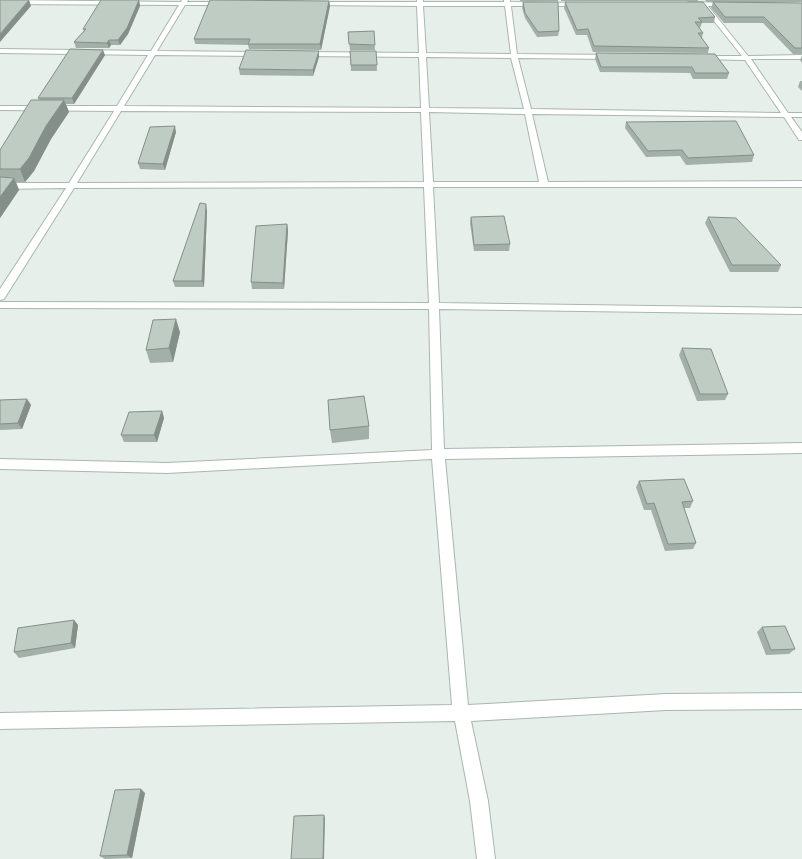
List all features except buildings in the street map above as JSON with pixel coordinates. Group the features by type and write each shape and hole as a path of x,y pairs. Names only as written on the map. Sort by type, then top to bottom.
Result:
{"street":[{"path":"0,2 184,2 230,4"},
{"path":"0,297 71,187 184,2"},
{"path":"420,2 434,306 438,454 461,713 479,801 486,859"},
{"path":"309,4 420,2 586,4"},
{"path":"507,2 514,56 544,185"},
{"path":"680,4 702,2 734,4"},
{"path":"702,2 746,58 802,138"},
{"path":"0,51 272,54"},
{"path":"296,54 615,57"},
{"path":"692,58 802,57"},
{"path":"0,108 425,110 802,115"},
{"path":"0,186 802,184"},
{"path":"0,305 434,306 802,311"},
{"path":"0,464 166,468 438,454 802,448"},
{"path":"0,721 461,713 666,702 802,701"}]}
